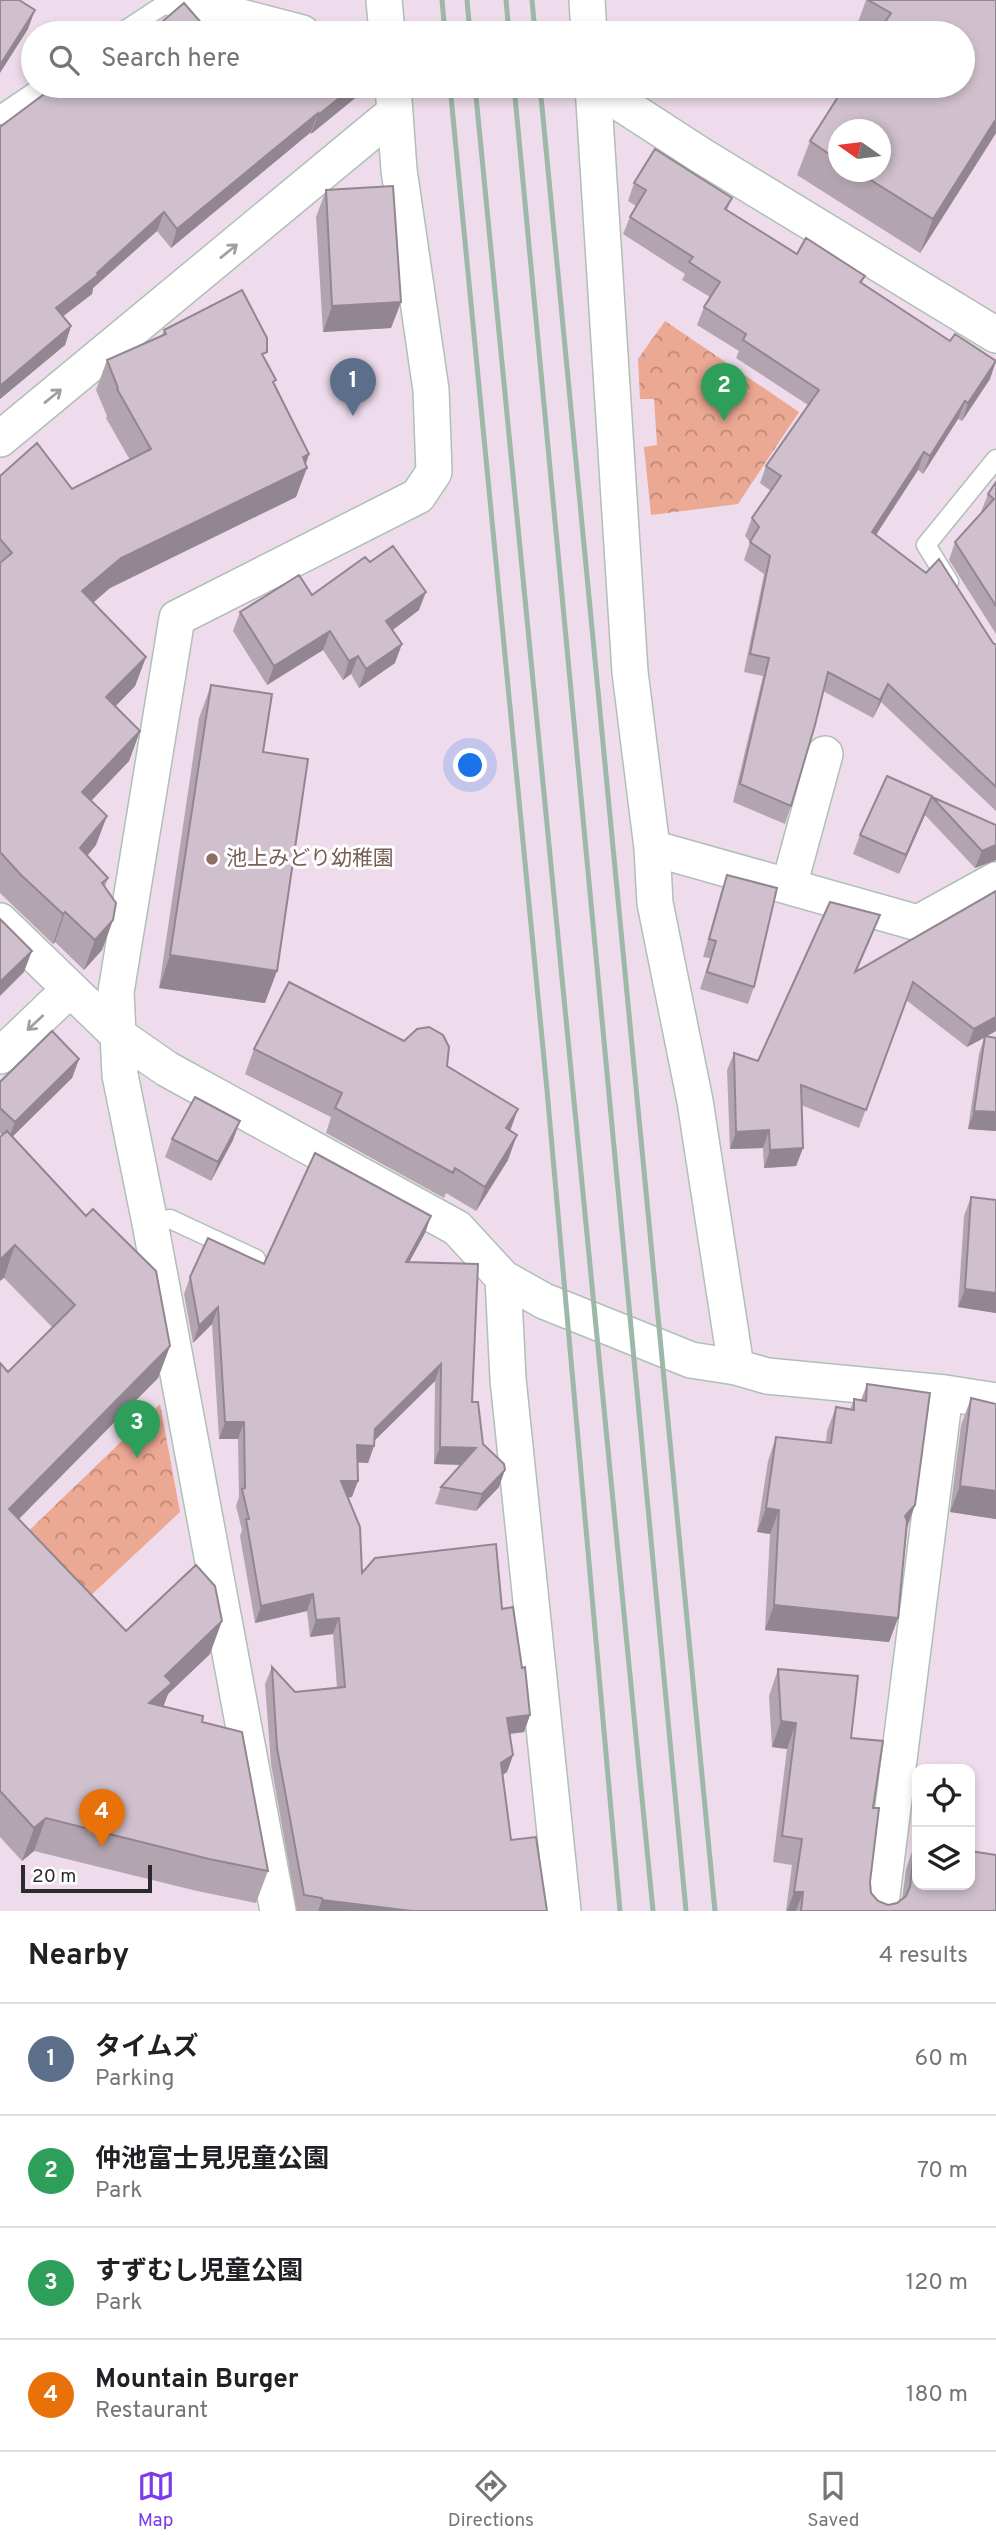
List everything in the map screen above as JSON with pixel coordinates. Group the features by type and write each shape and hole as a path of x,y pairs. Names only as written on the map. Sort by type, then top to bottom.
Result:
{"street":[{"path":"174,0 255,21"},
{"path":"384,0 386,21"},
{"path":"587,0 588,21"},
{"path":"595,98 630,672 652,848 655,903 695,1101 736,1367"},
{"path":"613,98 702,156 996,335"},
{"path":"0,439 394,99"},
{"path":"278,1911 120,1075 116,992 177,618 418,496 434,472 431,390 399,170 394,99"},
{"path":"789,886 825,754"},
{"path":"652,848 918,923 996,880"},
{"path":"0,921 118,1035 167,1069 457,1228 503,1278 544,1301 691,1360 736,1367 767,1376 945,1393 996,1401"},
{"path":"0,1056 69,990"},
{"path":"503,1278 508,1379 563,1911"},
{"path":"880,1911 945,1393"}],"lane":[{"path":"140,21 174,0"},
{"path":"0,115 25,98"},
{"path":"961,600 926,545 996,459"},
{"path":"150,1223 170,1220 256,1259"}],"green space":[{"path":"665,321 799,412 738,504 651,515 644,447 657,445 654,399 640,399 638,359"},
{"path":"160,1404 180,1512 72,1613 10,1549"}],"building":[{"path":"0,0 19,0 35,10 28,21 21,21 21,32 0,65"},
{"path":"868,0 996,0 996,119 933,219 874,182 891,182 891,119 828,119 828,153 810,141 837,98 975,98 975,21 886,21 891,13"},
{"path":"184,3 200,21 163,21"},
{"path":"39,98 339,98 177,229 164,212 97,273 98,275 56,308 71,326 0,386 0,127"},
{"path":"655,149 732,198 725,209 797,254 806,238 865,276 860,282 950,341 955,334 996,361 968,403 965,401 930,456 924,452 872,532 926,573 939,559 996,645 996,787 888,684 880,700 828,672 791,806 740,784 769,658 750,654 770,556 750,542 759,527 752,518 781,476 766,466 819,390 743,340 746,334 704,307 720,282 689,262 693,257 630,217 646,190 634,183"},
{"path":"393,186 401,302 332,306 326,190"},
{"path":"242,290 267,338 267,352 262,354 309,454 303,457 307,468 121,558 82,591 146,657 106,697 140,731 82,792 107,816 80,848 108,878 102,883 116,903 113,920 95,940 65,912 63,914 0,852 0,563 12,553 0,539 0,476 37,443 72,489 151,449 117,389 107,360 166,334 164,330"},
{"path":"996,482 996,606 955,542 994,499 988,494"},
{"path":"393,546 426,592 386,621 402,644 366,669 358,656 349,661 330,631 274,666 240,612 299,575 312,595 365,557 370,562"},
{"path":"211,685 272,694 263,752 308,759 277,971 170,955"},
{"path":"887,776 932,796 906,855 860,835"},
{"path":"932,797 996,825 996,845 982,851"},
{"path":"727,875 777,888 754,987 707,972 716,941 709,939"},
{"path":"996,891 996,1017 974,1029 913,982 866,1110 801,1085 803,1148 770,1150 769,1130 736,1132 734,1053 758,1061 830,902 880,915 855,972"},
{"path":"0,919 32,951 0,982"},
{"path":"289,982 404,1041 417,1029 429,1027 443,1035 449,1047 447,1066 518,1109 506,1128 517,1135 485,1187 455,1168 453,1173 335,1108 342,1093 254,1049"},
{"path":"52,1031 79,1059 15,1122 0,1108 0,1082"},
{"path":"985,1036 996,1038 996,1112 974,1111"},
{"path":"195,1097 240,1121 218,1162 172,1139"},
{"path":"7,1131 86,1216 93,1209 156,1271 170,1346 9,1509 126,1631 196,1565 215,1586 222,1621 165,1676 172,1683 149,1703 203,1716 202,1722 242,1732 268,1871 46,1818 34,1828 0,1791 0,1363 8,1372 75,1305 15,1245 0,1260 0,1137"},
{"path":"315,1153 431,1216 406,1262 478,1264 472,1402 478,1402 483,1444 504,1464 505,1470 482,1494 441,1487 476,1448 440,1447 441,1364 375,1429 374,1446 357,1445 358,1481 341,1481 360,1527 362,1573 375,1558 496,1544 502,1609 513,1607 522,1668 525,1667 530,1715 507,1718 513,1755 501,1763 511,1840 536,1837 547,1911 412,1911 322,1900 304,1895 277,1748 272,1667 295,1692 345,1687 339,1618 316,1620 313,1594 261,1606 246,1519 249,1519 242,1489 245,1488 244,1422 225,1422 218,1307 199,1326 190,1277 208,1238 264,1264"},
{"path":"971,1197 996,1200 996,1293 965,1289"},
{"path":"867,1384 930,1393 915,1505 905,1516 907,1521 898,1618 774,1605 779,1510 766,1508 776,1437 831,1443 836,1407 854,1410 854,1399 866,1401"},
{"path":"971,1398 996,1404 996,1491 960,1486"},
{"path":"778,1669 858,1676 851,1738 883,1741 873,1808 879,1808 871,1893 878,1901 888,1905 897,1903 906,1896 912,1869 912,1890 975,1890 975,1852 996,1855 996,1911 801,1911 803,1892 794,1892 802,1839 782,1836 796,1723 781,1721"}],"railway":[{"path":"442,0 444,21"},
{"path":"467,0 469,21"},
{"path":"506,0 508,21"},
{"path":"532,0 534,21"},
{"path":"451,98 547,1090 620,1911"},
{"path":"476,98 653,1911"},
{"path":"515,98 686,1911"},
{"path":"541,98 715,1911"}],"place":[{"name":"タイムズ","path":"353,416"},
{"name":"仲池富士見児童公園","path":"724,421"},
{"name":"池上みどり幼稚園","path":"212,859"},
{"name":"すずむし児童公園","path":"137,1458"},
{"name":"Mountain Burger","path":"102,1847"}]}
